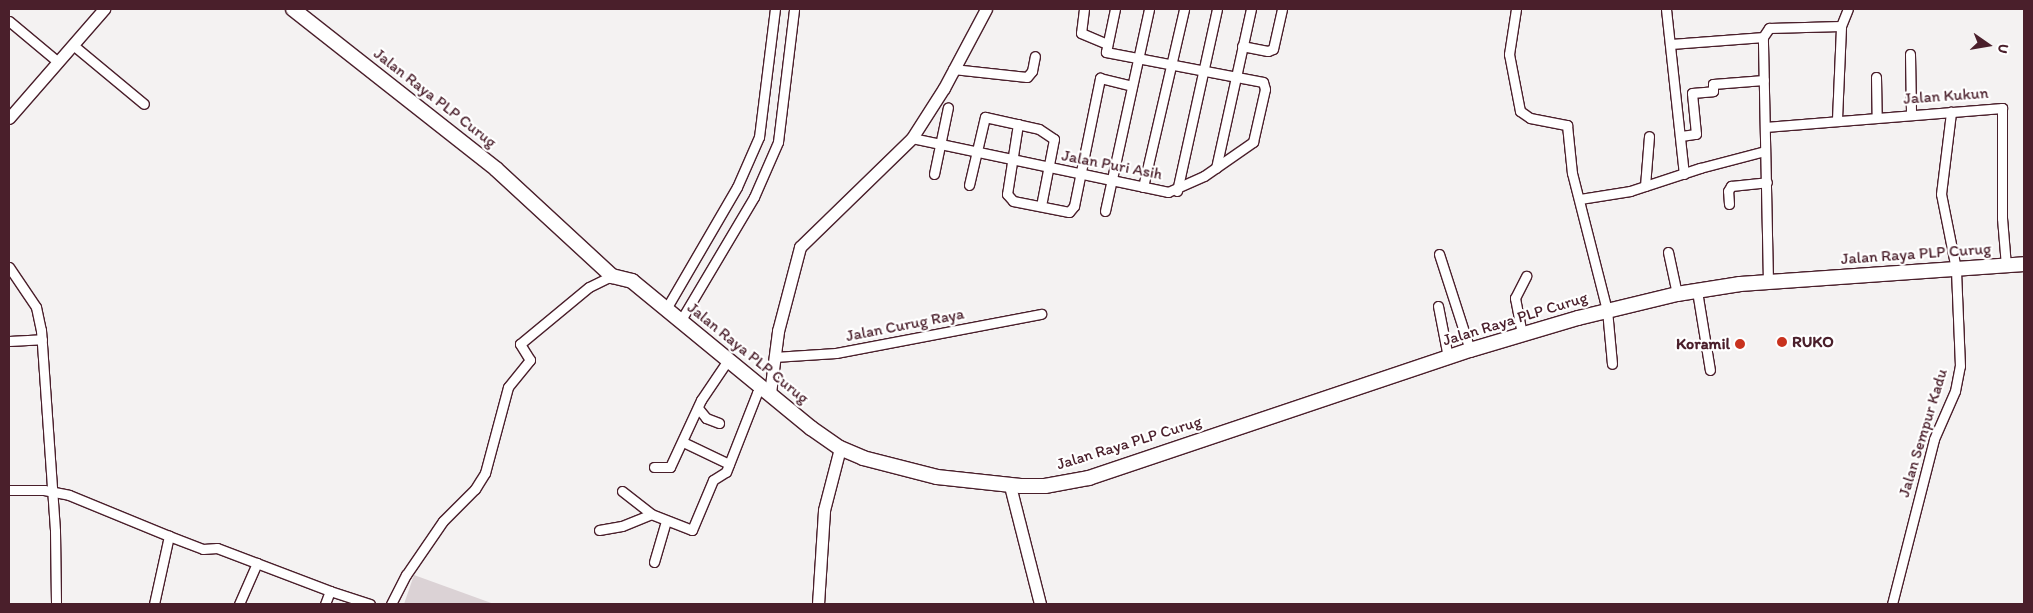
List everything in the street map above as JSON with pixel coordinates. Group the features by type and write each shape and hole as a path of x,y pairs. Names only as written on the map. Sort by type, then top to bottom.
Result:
{"main road":[{"path":"9,118 104,9"},
{"name":"Jalan Raya PLP Curug","path":"293,9 496,169 612,276 632,281 840,448 879,463 921,473 1010,486 1045,486 1089,478 1448,357 1607,310 1677,294 1768,282 2024,264"},
{"path":"767,390 795,260 803,242 912,138 986,9"},
{"path":"818,604 825,504 840,448"},
{"path":"1010,486 1040,604"}],"street":[{"path":"666,309 737,188 759,138 775,9"},
{"path":"681,320 754,197 778,142 794,9"},
{"name":"Jalan Puri Asih","path":"912,138 1112,181 1143,187 1177,190 1216,168 1255,139 1264,85 1138,57 1107,48 1081,33 1084,9"},
{"path":"1107,48 1115,9"},
{"path":"1105,211 1150,9"},
{"path":"1143,187 1184,9"},
{"path":"1177,190 1217,9"},
{"path":"1216,168 1251,9"},
{"path":"1242,46 1268,52 1273,49 1282,9"},
{"path":"1516,9 1509,54 1520,111 1530,118 1567,125 1572,173 1607,310 1612,364"},
{"path":"1666,9 1672,44 1684,174"},
{"path":"1837,119 1841,26 1848,9"},
{"path":"9,21 58,62"},
{"path":"1768,282 1763,37 1769,28 1841,26"},
{"path":"1672,44 1763,37"},
{"path":"73,45 144,104"},
{"path":"1910,54 1911,113"},
{"path":"953,69 1027,77 1032,71 1035,56"},
{"path":"1876,77 1877,116"},
{"path":"1018,124 1006,194 1009,198 1041,206 1072,210 1100,78 1132,86"},
{"path":"1681,136 1696,134 1692,93 1712,91 1713,84 1764,80"},
{"path":"934,174 948,106"},
{"name":"Jalan Kukun","path":"1765,128 1837,119 1911,113 2003,109 2002,218 2006,266"},
{"name":"Jalan Sempur Kadu","path":"1892,604 1934,439 1958,378 1961,351 1956,269 1941,191 1951,112"},
{"path":"969,185 985,117 1018,124 1054,136 1041,206"},
{"path":"1644,186 1649,136"},
{"path":"1580,199 1630,192 1644,186 1765,151"},
{"path":"1729,204 1728,191 1731,186 1767,182"},
{"path":"1668,252 1677,294"},
{"path":"1438,254 1470,350"},
{"path":"9,267 36,307 42,339 52,491 56,604"},
{"path":"391,604 406,575 443,520 475,489 485,473 508,387 530,360 520,344 589,287 612,276"},
{"path":"1522,334 1515,298 1526,276"},
{"path":"1697,291 1710,370"},
{"path":"1438,306 1448,357"},
{"name":"Jalan Curug Raya","path":"774,357 836,353 1041,314"},
{"path":"9,341 42,339"},
{"path":"654,467 670,467 713,379 728,360"},
{"path":"622,491 650,514 692,530 713,480 726,472 757,393 767,390"},
{"path":"698,408 706,418 719,423"},
{"path":"683,442 729,464"},
{"path":"9,490 52,491 98,505 170,536 203,548 217,548 330,591 370,604"},
{"path":"599,530 622,526 650,514"},
{"path":"654,562 666,521"},
{"path":"154,604 170,536"},
{"path":"238,604 257,563"},
{"path":"325,604 330,591"}],"shaded area":[{"path":"414,575 494,604 404,604"}],"place":[{"name":"RUKO","path":"1782,342"},
{"name":"Koramil","path":"1740,344"}]}
